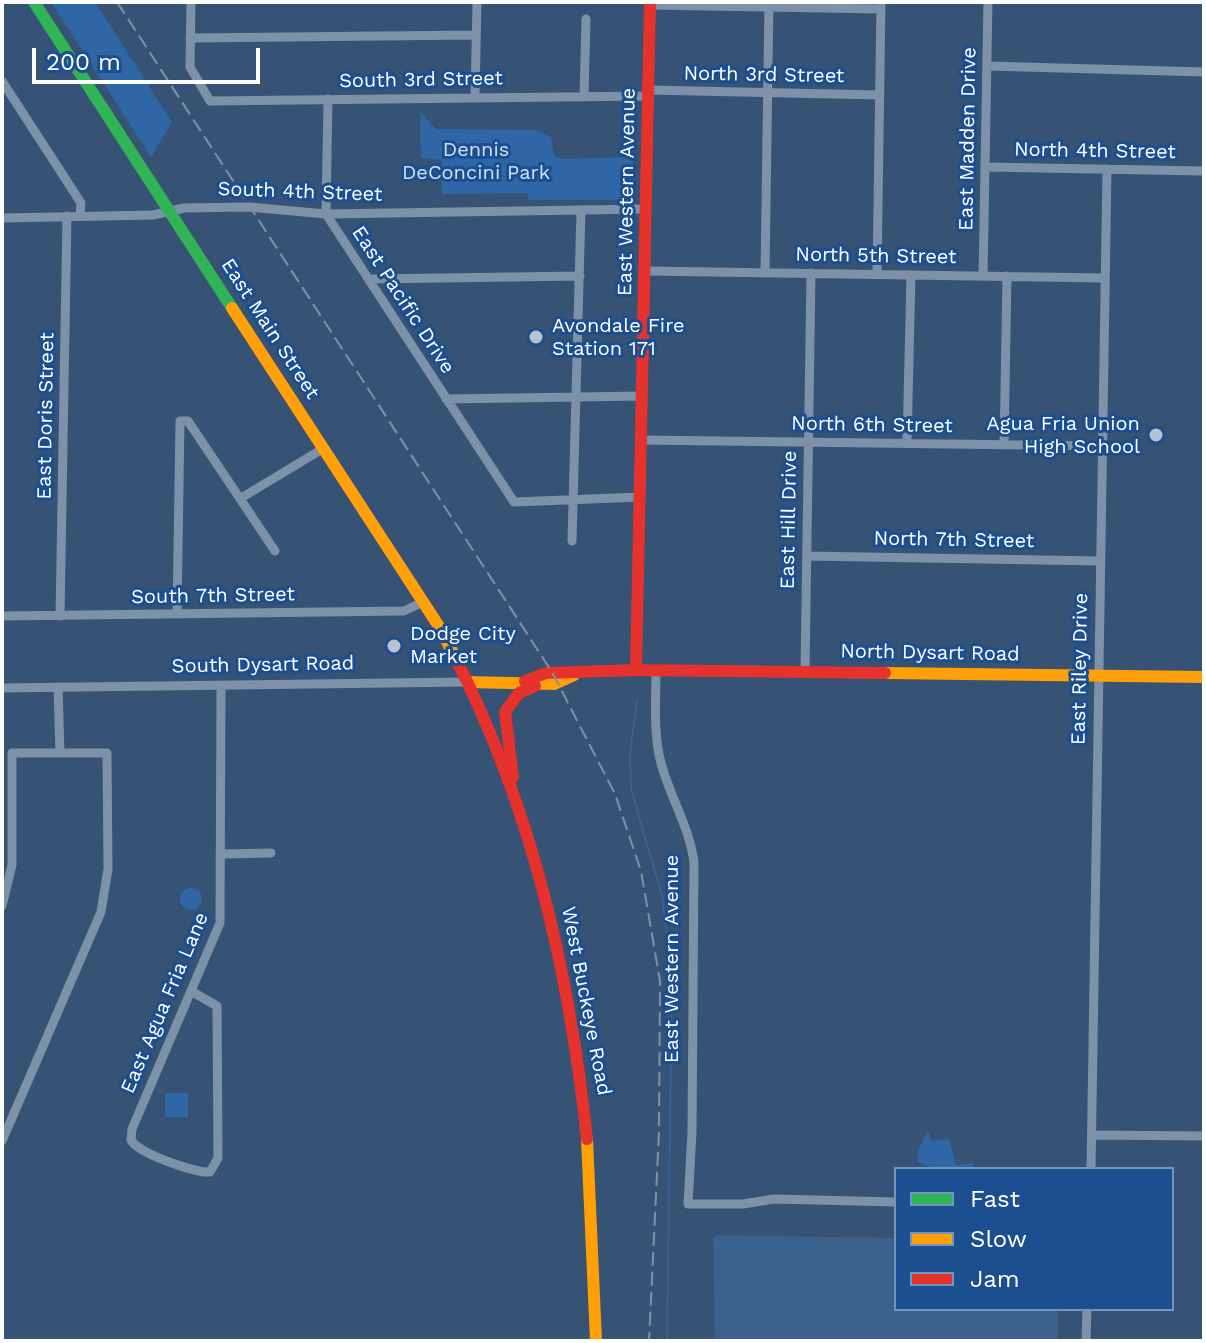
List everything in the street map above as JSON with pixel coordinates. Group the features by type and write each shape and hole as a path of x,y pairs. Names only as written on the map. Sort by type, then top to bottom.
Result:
{"main road":[{"name":"East Main Street","path":"34,2 423,602 467,682"},
{"name":"East Western Avenue","path":"636,670 650,4"},
{"name":"South Dysart Road","path":"467,682 566,683 574,675 656,670"},
{"name":"North Dysart Road","path":"656,670 1204,677"},
{"name":"West Buckeye Road","path":"467,682 515,793 549,910 581,1068 594,1207 596,1341"},
{"path":"515,793 512,752 502,716 514,696 530,683"}],"street":[{"path":"191,2 190,38 476,35"},
{"path":"475,97 477,2"},
{"name":"East Madden Drive","path":"983,276 988,2"},
{"path":"650,4 881,6 877,274"},
{"path":"765,273 769,5"},
{"path":"584,96 586,19"},
{"name":"South 3rd Street","path":"190,38 190,67 200,89 210,101 648,93"},
{"path":"987,66 1204,72"},
{"path":"2,81 81,203 80,216"},
{"name":"North 3rd Street","path":"648,93 880,95"},
{"path":"2,103 14,99"},
{"name":"East Pacific Drive","path":"328,99 326,214 514,502 575,500"},
{"name":"North 4th Street","path":"986,167 1204,171"},
{"name":"East Riley Drive","path":"1091,1167 1107,169"},
{"name":"South 4th Street","path":"2,218 171,214 184,208 249,207 326,214 647,209"},
{"path":"572,541 581,210"},
{"name":"East Doris Street","path":"60,616 67,216"},
{"name":"North 5th Street","path":"646,271 1105,278"},
{"name":"East Hill Drive","path":"805,671 811,273"},
{"path":"907,443 911,275"},
{"path":"370,279 580,276"},
{"path":"1004,445 1007,276"},
{"path":"446,399 643,396"},
{"path":"177,614 180,421 188,421 275,551"},
{"name":"North 6th Street","path":"642,440 1102,446"},
{"path":"241,498 324,448"},
{"path":"575,500 641,497"},
{"name":"North 7th Street","path":"807,556 1100,561"},
{"name":"South 7th Street","path":"2,616 404,611 423,602"},
{"name":"East Western Avenue","path":"656,670 661,761 690,839 694,863 692,1132 688,1204 743,1204 774,1199 894,1202"},
{"name":"South Dysart Road","path":"2,688 467,682"},
{"name":"East Agua Fria Lane","path":"191,991 217,1006 218,1158 210,1172 193,1170 137,1148 131,1140 132,1129 220,923 221,686"},
{"path":"58,687 60,753"},
{"path":"2,906 12,865 12,753 107,753 108,869 101,912 2,1141"},
{"path":"222,854 271,853"},
{"path":"1092,1135 1204,1136"},
{"path":"1086,1341 1087,1311"}],"green space":[{"path":"51,2 95,2 172,122 151,157"},
{"name":"Dennis DeConcini Park","path":"420,111 436,129 537,130 551,137 554,156 562,159 633,157 632,200 529,200 527,193 442,194 442,160 421,158"},
{"path":"187,888 195,888 202,899 195,910 187,910 180,903 180,895"},
{"path":"165,1093 188,1093 188,1117 165,1117"},
{"path":"928,1130 931,1141 949,1139 956,1165 973,1163 974,1167 929,1167 918,1162 917,1153"}],"shaded area":[{"path":"717,1235 894,1238 894,1311 1058,1311 1058,1341 715,1341 713,1238"}],"waterway":[{"path":"637,700 630,755 631,789 662,896 672,980 667,1341"}],"railway":[{"path":"117,2 552,672 615,794 641,871 660,981 659,1132 649,1341"}],"traffic: fast":[{"path":"34,2 232,308"}],"traffic: slow":[{"path":"232,308 440,628 455,657"},
{"path":"885,673 1204,677"},
{"path":"467,682 554,684 574,675"},
{"path":"587,1139 596,1341"}],"traffic: jam":[{"path":"636,670 650,2"},
{"path":"455,657 506,773 543,892 570,1014 587,1139"},
{"path":"525,681 546,673 636,670 885,673"},
{"path":"513,777 505,712 519,693 535,686"}],"place":[{"name":"Avondale Fire Station 171","path":"536,337"},
{"name":"Agua Fria Union High School","path":"1156,435"},
{"name":"Dodge City Market","path":"394,646"}]}
